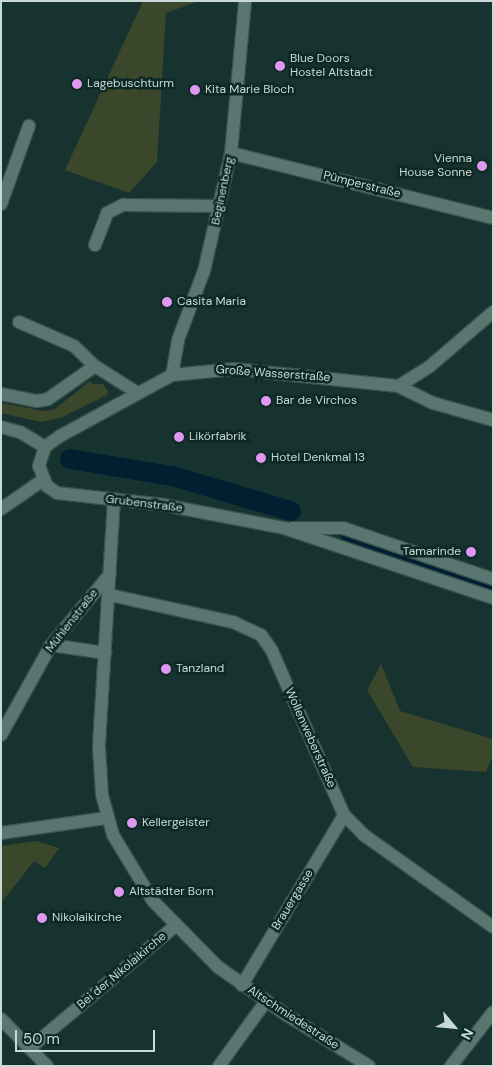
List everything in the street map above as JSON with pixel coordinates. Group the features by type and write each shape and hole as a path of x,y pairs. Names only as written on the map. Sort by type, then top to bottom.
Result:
{"street":[{"name":"Beginenberg","path":"172,376 178,340 204,270 232,153 245,1"},
{"path":"1,204 29,126"},
{"name":"Pümperstraße","path":"232,153 493,218"},
{"path":"95,245 107,213 123,205 220,206"},
{"path":"398,386 429,367 493,312"},
{"path":"20,322 74,346 95,366 136,392"},
{"path":"1,394 30,401 48,399 95,366"},
{"name":"Große Wasserstraße","path":"45,447 136,392 172,376 234,369 398,386 433,403 493,420"},
{"path":"1,427 20,432 45,447 39,466 43,480 1,509"},
{"name":"Grubenstraße","path":"43,480 57,493 217,514 284,528 493,598"},
{"path":"110,574 114,499"},
{"name":"Grubenstraße","path":"284,528 343,528 493,580"},
{"name":"Altschmiedestraße","path":"110,574 100,747 102,795 106,818 134,872 175,926 242,985 369,1066"},
{"name":"Mühlenstraße","path":"1,735 51,645 110,574"},
{"name":"Wollenweberstraße","path":"110,595 233,622 260,636 272,651 344,815 364,834 493,927"},
{"path":"51,645 105,653"},
{"name":"Brauergasse","path":"242,985 344,815"},
{"path":"1,833 106,818"},
{"name":"Bei der Nikolaikirche","path":"31,1047 175,926"},
{"path":"219,1066 266,1002"},
{"path":"451,1066 493,1012"},
{"path":"1,1019 48,1066"}],"green space":[{"path":"143,1 199,1 166,13 157,162 129,193 65,170"},
{"path":"90,381 93,384 103,384 108,391 107,395 60,418 41,422 1,413 1,403 44,411 55,409"},
{"path":"381,664 400,711 493,739 493,756 486,772 413,767 367,690"},
{"path":"36,841 59,848 45,868 34,861 1,903 1,846"}],"waterway":[{"path":"70,459 172,476 291,511"},
{"path":"351,541 493,589"}],"place":[{"name":"Blue Doors Hostel Altstadt","path":"280,66"},
{"name":"Lagebuschturm","path":"77,84"},
{"name":"Kita Marie Bloch","path":"195,90"},
{"name":"Vienna House Sonne","path":"482,166"},
{"name":"Casita Maria","path":"167,302"},
{"name":"Bar de Virchos","path":"266,401"},
{"name":"Likörfabrik","path":"179,437"},
{"name":"Hotel Denkmal 13","path":"261,458"},
{"name":"Tamarinde","path":"471,552"},
{"name":"Tanzland","path":"166,669"},
{"name":"Kellergeister","path":"132,823"},
{"name":"Altstädter Born","path":"119,892"},
{"name":"Nikolaikirche","path":"42,918"}]}
